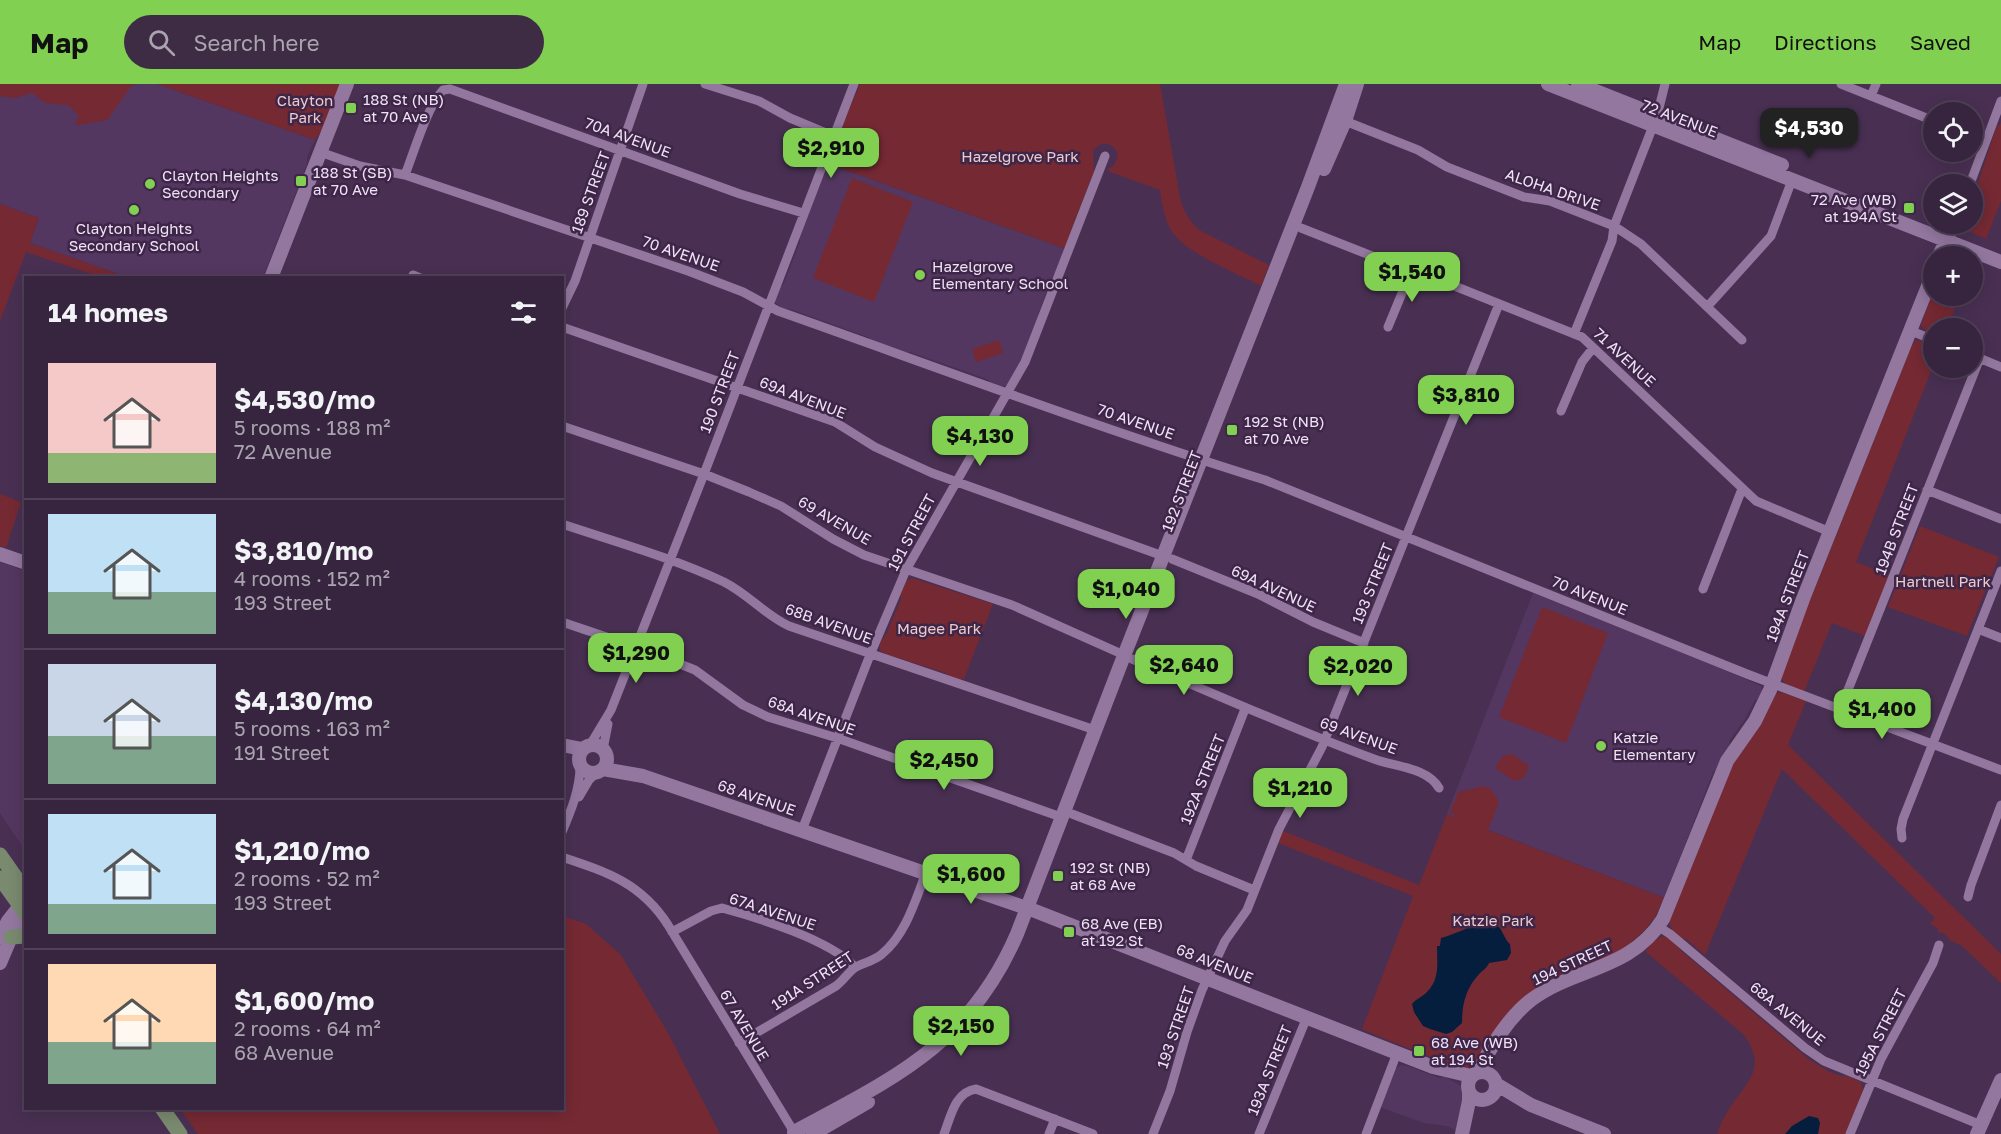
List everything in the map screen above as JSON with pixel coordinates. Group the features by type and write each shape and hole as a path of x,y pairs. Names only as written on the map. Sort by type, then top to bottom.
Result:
{"main road":[{"path":"272,276 347,84"},
{"name":"192 STREET","path":"1031,909 1168,558 1346,84"},
{"name":"192 STREET","path":"1205,461 1345,122 1357,84"},
{"name":"72 AVENUE","path":"1578,84 1655,121 1792,180 1923,223"},
{"name":"72 AVENUE","path":"1552,86 1662,123 1724,148 1743,150 1923,221"},
{"name":"72 AVENUE","path":"1953,234 2001,262"},
{"name":"72 AVENUE","path":"1955,234 2001,253"},
{"name":"194A STREET","path":"1659,927 1727,761 1755,721 1772,683 1803,599 1923,300"},
{"path":"0,554 24,561"},
{"name":"192 STREET","path":"1128,657 1157,571 1168,558"},
{"name":"68 AVENUE","path":"564,746 643,776 1031,909 1482,1085 1517,1103 1531,1105 1604,1134"},
{"name":"68 AVENUE","path":"564,752 593,758"},
{"path":"0,855 12,873 24,905 0,963"},
{"path":"794,1133 895,1076 922,1058 948,1036 966,1017 993,981 1031,909"},
{"path":"813,1134 905,1080 933,1061 958,1038 985,1007 1007,974 1022,945 1031,909"},
{"name":"194 STREET","path":"1463,1134 1470,1101 1482,1085 1503,1031 1516,1014 1531,1000 1550,988 1623,957 1646,941 1659,927"},
{"path":"1979,1129 2001,1080"},
{"path":"165,1110 178,1120 188,1134"}],"street":[{"name":"189 STREET","path":"564,304 575,280 644,84"},
{"path":"705,84 759,101 790,118 833,136"},
{"name":"190 STREET","path":"564,827 589,780 593,758 611,710 854,84"},
{"path":"1574,334 1612,241 1614,226 1655,121 1665,84"},
{"path":"1841,84 1923,116"},
{"path":"1871,96 1876,84"},
{"name":"70A AVENUE","path":"405,175 438,97 443,90 450,89 740,194 803,213"},
{"path":"1974,174 2001,101"},
{"name":"ALOHA DRIVE","path":"1345,122 1418,150 1447,167 1524,197 1550,201 1614,226 1641,244 1742,340"},
{"name":"70 AVENUE","path":"320,152 360,166 405,175 590,237 721,283 778,310 1008,393 1265,480 1840,710 2001,770"},
{"name":"191 STREET","path":"802,830 870,655 906,570 1032,347 1105,156"},
{"path":"1707,307 1770,236 1792,180"},
{"name":"71 AVENUE","path":"1301,228 1377,258 1412,269 1582,337 1761,505 1830,532"},
{"path":"1388,327 1412,269"},
{"name":"193 STREET","path":"1153,1134 1170,1091 1193,1015 1208,978 1221,948 1246,910 1279,830 1325,740 1499,304"},
{"name":"69A AVENUE","path":"564,328 835,422 875,447 956,482 1168,558 1258,594 1313,622 1364,643"},
{"path":"1911,331 1923,336"},
{"path":"1561,411 1582,362 1593,348"},
{"path":"1983,360 2001,367"},
{"name":"194B STREET","path":"1840,710 1927,490 1968,378"},
{"name":"69 AVENUE","path":"564,427 704,474 781,506 834,540 864,555 1021,608 1245,709 1377,760 1408,768 1435,779 1440,788"},
{"path":"1703,589 1742,489"},
{"path":"1927,490 2001,519"},
{"name":"68B AVENUE","path":"564,525 669,561 731,586 777,621 870,655 977,688 1097,736"},
{"path":"1902,838 1902,819 2001,571"},
{"name":"68A AVENUE","path":"564,623 695,670 744,705 768,717 837,738 1174,853 1254,890"},
{"path":"1978,629 2001,638"},
{"name":"192A STREET","path":"1186,860 1245,709"},
{"name":"190 STREET","path":"573,807 580,777 593,758"},
{"path":"1968,897 1973,877 2001,805"},
{"path":"564,858 609,873 629,884 654,906 672,932"},
{"name":"191A STREET","path":"739,1043 836,986 855,967 882,954 892,943 910,914 926,873"},
{"name":"67A AVENUE","path":"672,932 711,910 722,908 818,942 846,958 855,967"},
{"name":"68A AVENUE","path":"1659,927 1805,1048 1824,1061 1979,1129"},
{"name":"67 AVENUE","path":"672,932 794,1133"},
{"name":"195A STREET","path":"1850,1134 1871,1081 1933,963 1939,945"},
{"name":"193A STREET","path":"1259,1134 1307,1017"},
{"path":"1366,1134 1397,1053"},
{"path":"944,1134 960,1096 968,1090 976,1089 1093,1134"},
{"path":"1049,1134 1055,1119"}],"shaded area":[{"name":"Clayton Heights Secondary","path":"0,84 157,84 315,140 263,276 124,276 30,243 39,218 0,204"},
{"name":"Hazelgrove Elementary School","path":"829,164 1066,249 1056,274 1052,277 1024,356 1008,385 1001,387 992,384 987,379 910,352 874,343 868,337 782,308 776,303 775,299 784,283 800,242 799,235"},
{"path":"0,562 24,571 24,853 22,846 0,813"},
{"name":"Katzie Elementary","path":"1533,593 1695,657 1761,686 1762,692 1759,698 1755,700 1729,741 1729,747 1718,768 1713,772 1676,868 1677,872 1667,899 1447,814"},
{"path":"1401,1065 1439,1078 1445,1077 1461,1086 1466,1094 1457,1131 1447,1126 1424,1123 1380,1107 1395,1069"}],"green space":[{"path":"0,84 142,84 132,85 107,120 79,125 75,124 79,116 68,105 45,103 32,93 15,98 0,96"},
{"name":"Clayton Park","path":"157,84 342,84 323,128 315,140"},
{"name":"Hazelgrove Park","path":"860,84 1160,84 1181,203 1189,219 1199,230 1269,265 1261,286 1187,247 1171,230 1160,190 1107,169 1114,166 1118,155 1114,147 1107,144 1096,147 1093,151 1094,171 1066,249 829,164 830,155"},
{"path":"2001,123 2001,201 1986,239 1975,234 1983,234 1983,174 1981,174 1996,128"},
{"path":"852,178 913,202 874,302 813,278"},
{"path":"0,204 39,218 30,243 124,276 97,276 26,252 0,321"},
{"path":"1928,306 1956,306 1951,318 1923,318"},
{"path":"999,340 1003,353 976,362 972,349"},
{"path":"1923,340 1923,378 1928,378 1856,562 1889,575 1865,636 1832,623 1804,692 1785,684 1781,677 1807,600 1812,596 1915,341"},
{"path":"0,494 21,502 6,548 0,546"},
{"name":"Hartnell Park","path":"1920,526 1999,557 1967,636 1888,607"},
{"name":"Magee Park","path":"912,578 993,604 964,679 954,679 946,673 895,657 889,658 880,650 881,642 901,599 900,594 906,581"},
{"path":"1542,607 1608,633 1566,743 1499,717"},
{"path":"1781,692 1806,701 1788,745 2001,954 2001,983 1962,946 1950,940 1944,933 1938,932 1938,928 1930,924 1935,918 1782,769 1705,955 1672,930 1669,921 1732,765 1776,694"},
{"path":"1512,754 1529,766 1524,778 1514,781 1495,768 1503,756"},
{"name":"Katzie Park","path":"1484,786 1492,790 1499,802 1488,830 1667,899 1662,902 1655,917 1644,931 1624,949 1551,982 1473,1069 1466,1070 1448,1065 1362,1029 1413,896 1278,843 1283,831 1419,885 1447,814 1458,818 1450,812 1458,792"},
{"path":"564,916 586,924 621,955 667,1031 720,1134 198,1134 181,1110 564,1110"},
{"path":"1665,936 1807,1058 1833,1073 1861,1082 1863,1090 1846,1134 1717,1134 1727,1112 1752,1074 1755,1066 1754,1057 1744,1035 1645,951 1657,938"}],"water":[{"path":"1490,922 1498,926 1510,944 1511,953 1507,960 1489,963 1471,984 1463,1009 1462,1023 1452,1032 1446,1034 1423,1026 1412,1004 1427,992 1434,982 1437,971 1437,946 1440,946 1441,938"},
{"path":"1809,1116 1818,1118 1820,1123 1818,1134 1785,1134 1792,1126"}],"place":[{"name":"188 St (NB) at 70 Ave","path":"351,108"},
{"name":"188 St (SB) at 70 Ave","path":"301,181"},
{"name":"Clayton Heights Secondary","path":"150,184"},
{"name":"72 Ave (WB) at 194A St","path":"1909,208"},
{"name":"Clayton Heights Secondary School","path":"134,210"},
{"name":"Hazelgrove Elementary School","path":"920,275"},
{"name":"192 St (NB) at 70 Ave","path":"1232,430"},
{"name":"Katzie Elementary","path":"1601,746"},
{"name":"192 St (NB) at 68 Ave","path":"1058,876"},
{"name":"68 Ave (EB) at 192 St","path":"1069,932"},
{"name":"68 Ave (WB) at 194 St","path":"1419,1051"}]}
